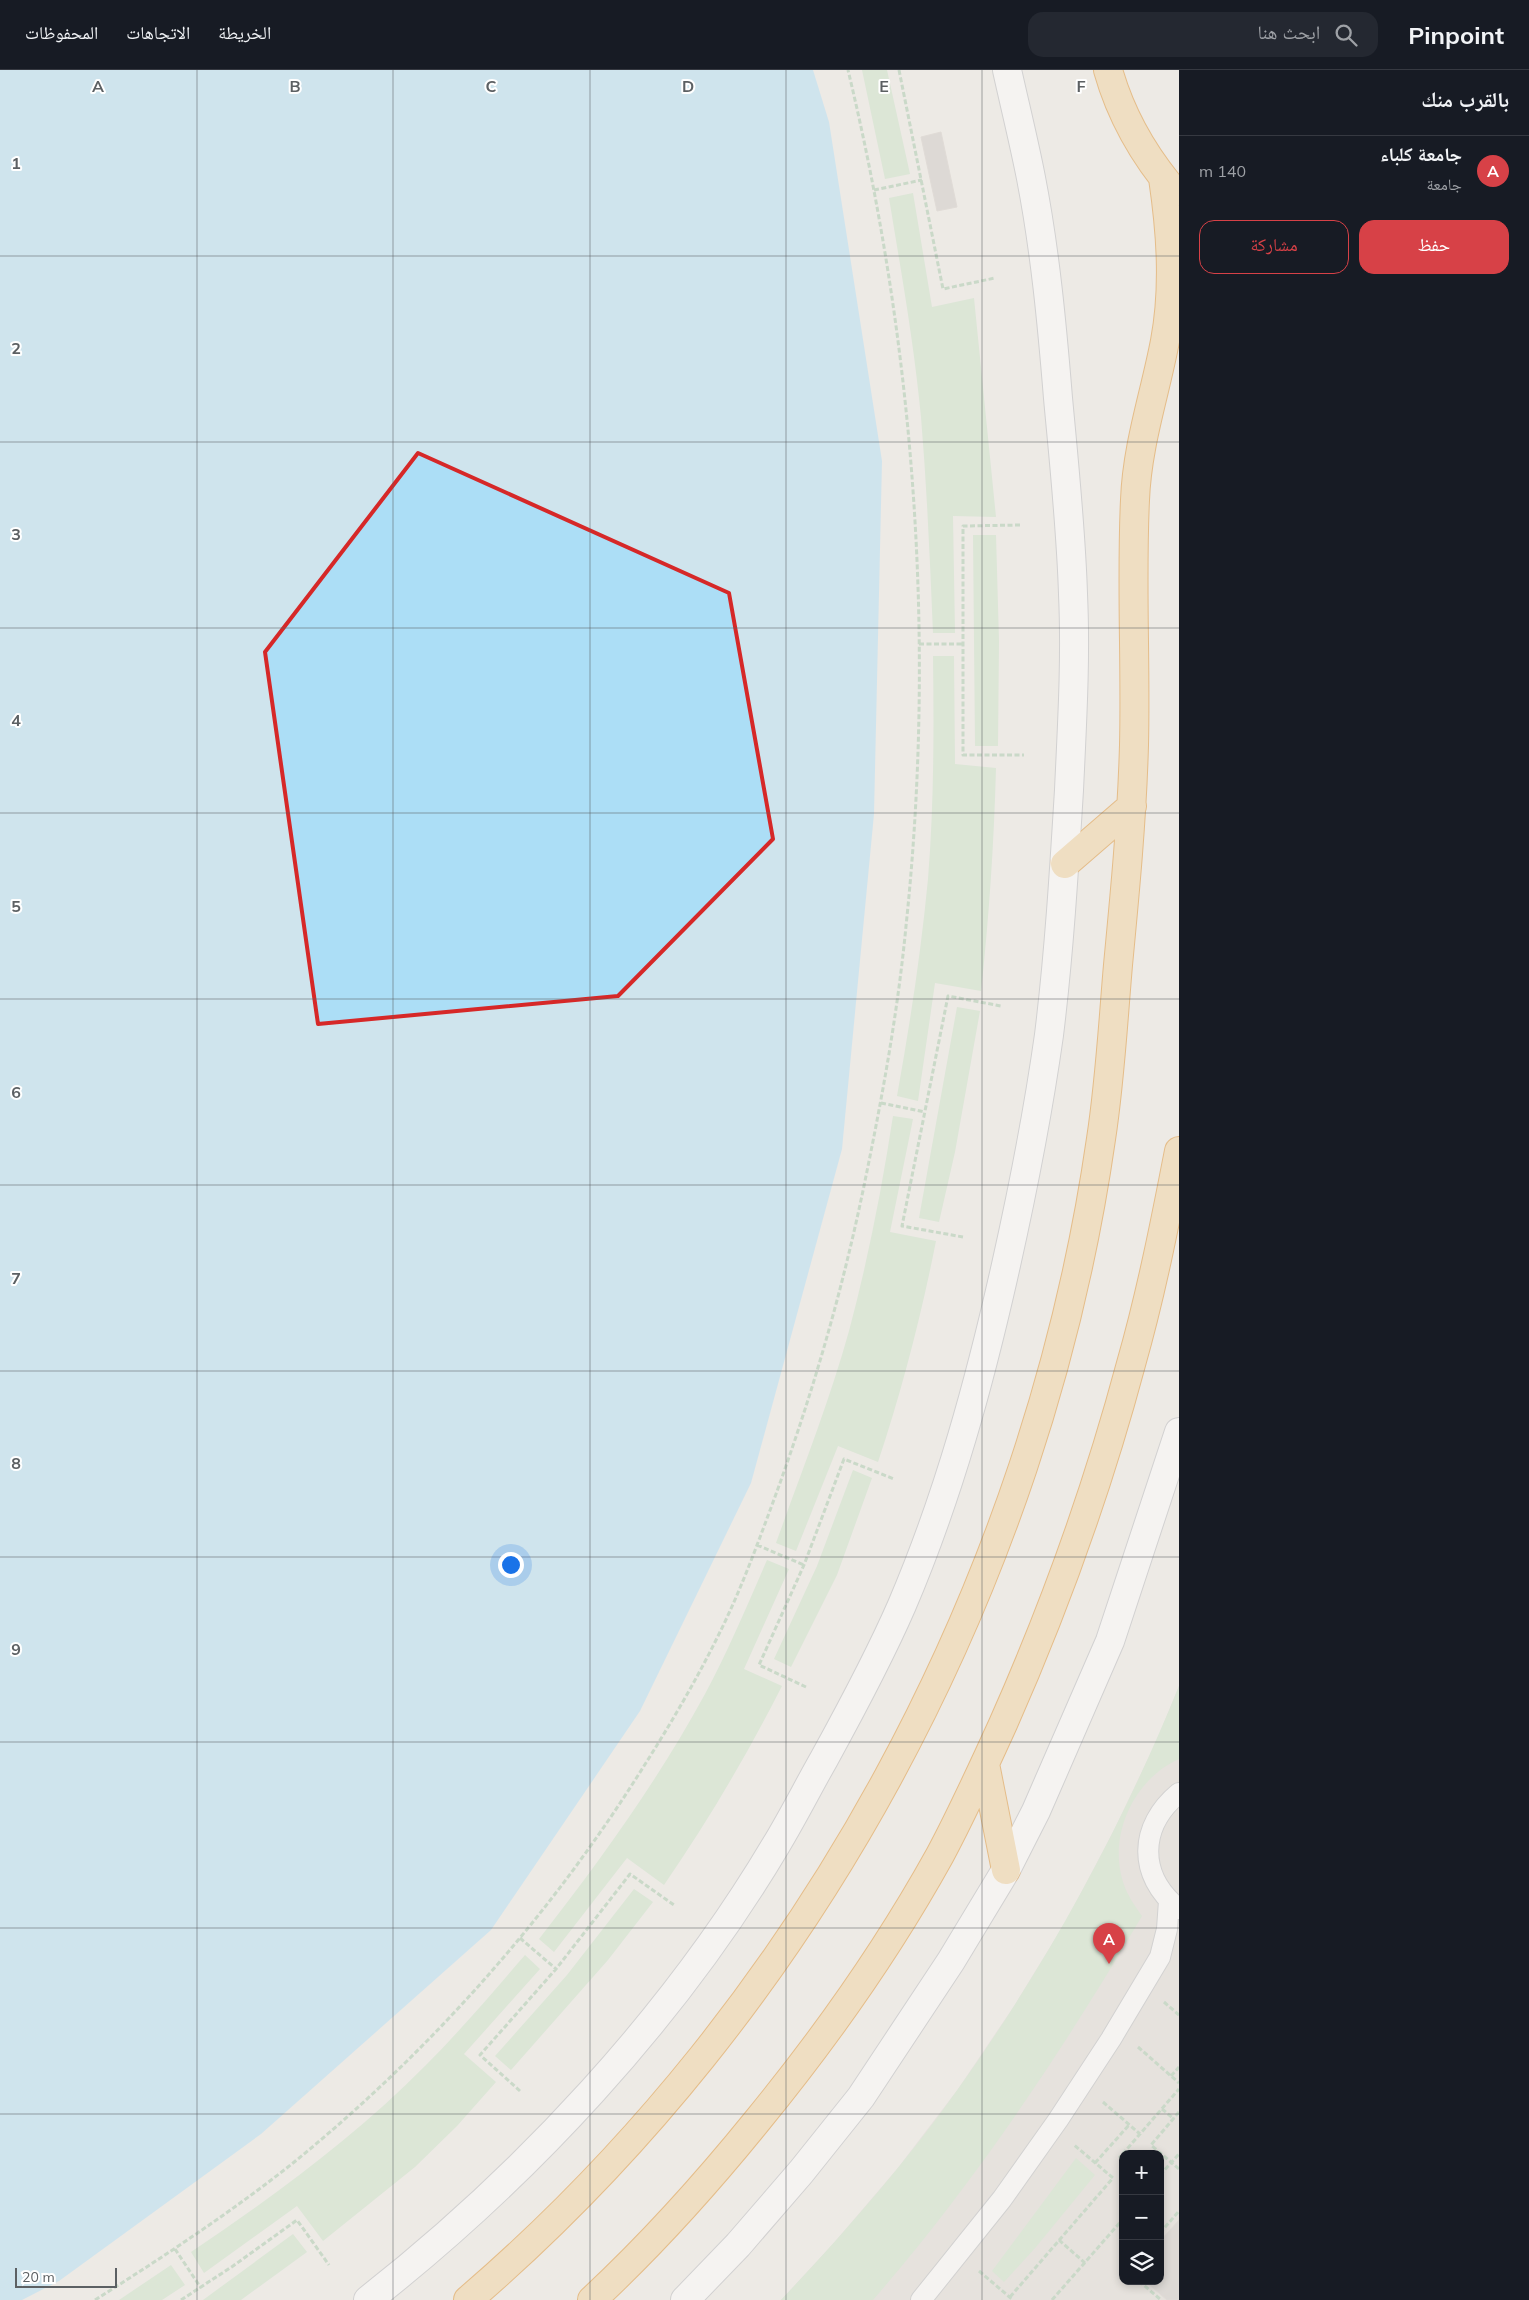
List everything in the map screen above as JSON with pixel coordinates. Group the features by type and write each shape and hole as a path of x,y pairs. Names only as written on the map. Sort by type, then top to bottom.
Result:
{"highway":[{"path":"468,2300 550,2225 612,2161 670,2095 731,2019 778,1955 827,1881 872,1806 914,1728 952,1648 987,1567 1018,1484 1044,1400 1067,1315 1086,1228 1101,1141 1112,1054 1132,806 1135,680 1135,499 1140,448 1166,336 1170,296 1171,188 1143,151 1127,122 1108,70"},
{"path":"1065,864 1132,806"},
{"path":"592,2300 666,2227 727,2158 786,2086 842,2011 893,1934 940,1854 985,1764 1025,1674 1066,1572 1101,1468 1137,1343 1158,1256 1179,1151"},
{"path":"985,1764 1006,1870"}],"street":[{"path":"368,2300 445,2236 514,2172 579,2105 641,2033 688,1973 775,1847 866,1683 901,1606 936,1519 971,1408 1019,1207 1037,1113 1058,951 1065,864 1074,685 1074,596 1065,473 1043,257 1032,181 1007,70"},
{"path":"685,2300 738,2245 795,2180 861,2097 946,1968 1006,1870 1036,1811 1110,1641 1179,1432"}],"lane":[{"path":"921,2300 1002,2199 1058,2120 1111,2039 1160,1957 1174,1905 1158,1887 1151,1871 1148,1853 1150,1836 1156,1818 1166,1804 1179,1793"},
{"path":"1160,1957 1179,1940"}],"path":[{"path":"95,2300 175,2249 291,2164 356,2108 419,2049 520,1938 587,1851 636,1780 680,1706 721,1630 757,1545 792,1449 826,1348 852,1244 881,1104 893,1032 907,916 915,819 919,711 919,644 914,496 904,390 890,283 874,190 848,70"},
{"path":"899,70 943,289 995,278"},
{"path":"874,190 922,180"},
{"path":"1020,525 963,526 963,755 1024,755"},
{"path":"919,644 963,644"},
{"path":"963,1237 902,1226 948,996 1001,1006"},
{"path":"881,1104 925,1112"},
{"path":"806,1687 759,1665 804,1565 844,1458 894,1478"},
{"path":"757,1545 804,1565"},
{"path":"520,2091 480,2055 556,1969 630,1874 674,1905"},
{"path":"520,1938 556,1969"},
{"path":"1163,2001 1179,2014"},
{"path":"1136,2046 1179,2084"},
{"path":"1171,2076 1179,2067"},
{"path":"1126,2150 1179,2089"},
{"path":"1101,2101 1140,2134"},
{"path":"1162,2109 1174,2118"},
{"path":"1179,2112 1151,2145 1179,2169"},
{"path":"1095,2163 1129,2125"},
{"path":"979,2271 1011,2299 1113,2178 1073,2144"},
{"path":"1164,2171 1179,2154"},
{"path":"1164,2228 1179,2211"},
{"path":"181,2300 297,2220 329,2265"},
{"path":"1052,2300 1119,2224"},
{"path":"1059,2240 1085,2262"},
{"path":"175,2249 201,2288"},
{"path":"1144,2285 1161,2300"}],"highlighted area":[{"path":"418,453 729,593 773,839 618,996 318,1024 265,652"}],"shaded area":[{"path":"1179,1686 1179,2300 781,2300 832,2245 897,2169 958,2089 1014,2006 1066,1921 1113,1832 1156,1742"}],"green space":[{"path":"862,70 887,70 910,174 885,179"},
{"path":"913,193 932,307 974,298 996,517 953,516 955,633 933,633 921,417 911,334 889,198"},
{"path":"973,535 996,535 999,641 998,746 975,746"},
{"path":"933,656 954,656 955,764 996,768 991,880 981,991 935,983 918,1101 897,1096 915,988 928,879 933,768"},
{"path":"957,1007 980,1011 955,1152 939,1222 919,1218"},
{"path":"893,1116 913,1119 890,1232 936,1241 924,1297 903,1380 878,1462 838,1446 796,1551 776,1543 824,1411 849,1331 874,1224"},
{"path":"853,1470 872,1478 837,1575 791,1667 774,1659 817,1566"},
{"path":"767,1560 789,1569 744,1669 782,1686 755,1737 711,1812 664,1885 627,1858 554,1952 539,1939 627,1820 687,1727 722,1661"},
{"path":"1179,1686 1179,1759 1163,1768 1149,1780 1138,1794 1128,1810 1119,1846 1119,1864 1123,1882 1129,1896 1142,1916 1081,2017 982,2162 911,2255 873,2300 781,2300 851,2224 917,2144 991,2042 1052,1944 1107,1843 1133,1792"},
{"path":"634,1889 653,1902 608,1960 511,2070 495,2056 567,1975"},
{"path":"525,1955 540,1969 464,2054 496,2082 457,2126 415,2167 323,2241 297,2206 204,2273 191,2252 283,2187 371,2117 439,2052"},
{"path":"1076,2158 1095,2175 1036,2247 1004,2282 992,2271"},
{"path":"293,2234 307,2252 241,2300 203,2300"},
{"path":"171,2265 185,2285 162,2300 119,2300"}],"water":[{"path":"0,70 813,70 829,122 882,461 874,814 842,1149 751,1483 640,1711 491,1930 261,2134 59,2281 22,2300 0,2300"}],"building":[{"path":"941,132 957,207 937,211 921,137"},
{"path":"1179,2220 1179,2300 1167,2300 1150,2285 1164,2285 1164,2237"}],"place":[{"name":"جامعة كلباء","path":"1109,1964"}]}
